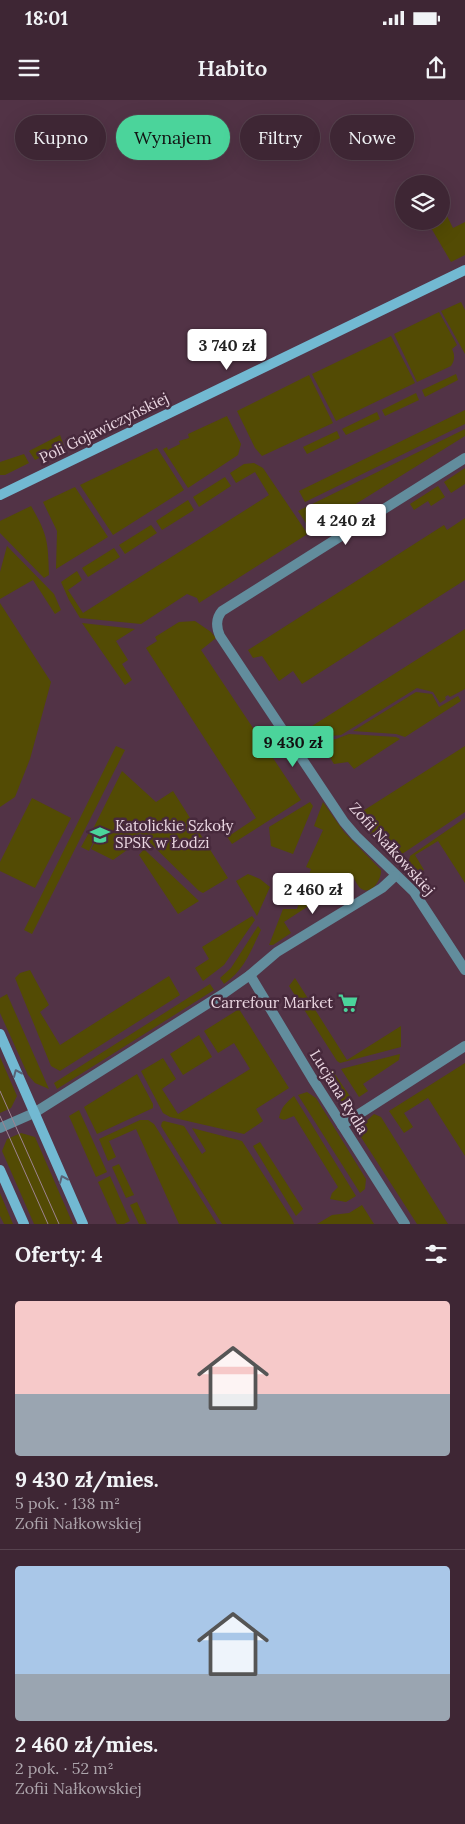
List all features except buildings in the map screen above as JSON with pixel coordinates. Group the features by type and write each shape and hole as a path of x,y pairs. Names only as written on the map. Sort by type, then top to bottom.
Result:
{"street":[{"name":"Poli Gojawiczyńskiej","path":"0,495 465,270"},
{"name":"Zofii Nałkowskiej","path":"465,458 222,610 217,625 220,636 344,822 414,892 465,970"},
{"name":"Zofii Nałkowskiej","path":"0,1128 34,1113 222,994 250,975 277,952 382,888 395,876"},
{"name":"Lucjana Rydla","path":"250,975 405,1224"},
{"path":"0,1034 83,1224"},
{"path":"342,1125 465,1046"},
{"path":"0,1170 24,1224"}],"shaded area":[{"path":"450,222 453,228 465,222 465,255 451,262 432,230 450,230"},
{"path":"461,302 465,310 465,354 441,311"},
{"path":"439,312 457,345 452,349 454,355 453,362 451,366 417,382 394,334"},
{"path":"391,336 415,383 336,421 312,374"},
{"path":"456,374 458,380 425,397 422,390"},
{"path":"309,375 333,423 262,456 255,448 237,411"},
{"path":"416,393 419,400 385,416 382,410"},
{"path":"465,410 465,424 305,502 299,491"},
{"path":"377,412 380,419 346,435 342,429"},
{"path":"227,416 241,444 238,455 188,488 163,449 167,447 168,450 180,444 179,441 189,438 188,434"},
{"path":"465,429 465,436 346,510 352,520 339,524 330,510 321,515 323,520 309,528 298,511"},
{"path":"337,431 340,438 307,454 303,447"},
{"path":"60,435 64,446 35,460 29,451"},
{"path":"157,448 184,490 113,535 80,485"},
{"path":"24,454 29,463 5,475 0,475 0,462"},
{"path":"254,463 263,468 307,533 306,535 199,603 197,598 187,594 141,624 80,618 61,582 77,571 82,580 68,590 83,613 269,495 255,472 236,483 230,473 244,464"},
{"path":"465,468 465,484 451,493 444,482"},
{"path":"225,477 231,486 199,507 193,497"},
{"path":"438,486 445,497 431,506 428,501 414,510 410,504"},
{"path":"75,487 108,537 56,569 57,531 43,502"},
{"path":"188,500 194,510 162,530 156,521"},
{"path":"31,506 41,524 46,539 49,575 44,578 0,533 0,521"},
{"path":"465,518 465,580 302,684 293,671 279,681 262,656 253,658 248,650 444,525 447,530"},
{"path":"151,525 157,533 125,554 119,545"},
{"path":"7,546 54,594 61,610 55,614 33,580 0,599 0,572"},
{"path":"114,548 120,557 88,577 82,568"},
{"path":"0,603 51,682 30,759 15,797 0,807"},
{"path":"195,621 211,632 216,638 201,650 301,800 232,844 218,823 223,819 232,834 256,818 146,648 157,641 155,637 179,622"},
{"path":"82,623 135,629 116,641 128,660 122,664 132,680 125,685"},
{"path":"465,629 465,689 450,697 448,695 440,703 433,692 417,688 341,735 312,738 304,737 301,733"},
{"path":"416,692 432,694 439,707 458,696 461,701 405,737 396,734 353,731"},
{"path":"349,734 396,737 400,739 354,769 348,762 334,764 321,744 312,750 307,742 336,739"},
{"path":"116,746 125,750 32,934 24,930"},
{"path":"465,746 465,812 396,858 361,825 355,816"},
{"path":"122,771 156,802 173,791 228,878 203,893 199,891 140,833 127,850 113,860 91,849 100,832 98,827 96,831 98,832 89,851 81,847 91,829 93,829"},
{"path":"32,798 71,818 35,888 0,871 0,862"},
{"path":"310,802 313,806 293,854 271,846 269,827"},
{"path":"323,802 344,832 381,870 380,878 372,889 364,890 359,887 353,877 284,922 291,933 273,945 269,945 283,909 297,909 311,869 306,867 323,830 314,826"},
{"path":"465,818 465,883 438,841 415,855 424,870 417,874 409,861 410,856"},
{"path":"144,849 199,901 178,914 139,855"},
{"path":"248,874 260,879 270,887 257,916 236,881"},
{"path":"252,916 255,920 224,965 203,981 195,968 209,959 202,947"},
{"path":"258,926 261,930 246,960 224,984 220,978 231,968"},
{"path":"30,970 49,1005 40,1012 60,1045 169,976 180,995 60,1071 51,1066 15,978 20,973"},
{"path":"295,978 347,1060 401,1026 401,1047 340,1063 289,986"},
{"path":"210,984 214,990 57,1089 54,1083"},
{"path":"7,994 49,1089 35,1083 28,1075 0,1013 0,998"},
{"path":"239,1009 289,1088 256,1109 263,1121 244,1134 170,1117 163,1113 141,1071 163,1058 176,1079 162,1089 178,1114 250,1069 234,1043 218,1053 204,1031"},
{"path":"199,1035 212,1057 183,1075 170,1054"},
{"path":"400,1054 399,1060 363,1084 368,1091 359,1097 341,1069"},
{"path":"0,1057 17,1096 11,1108 0,1113"},
{"path":"465,1063 465,1156 428,1098 404,1113 413,1127 404,1133 389,1111"},
{"path":"332,1070 354,1102 353,1104 340,1101 326,1084"},
{"path":"137,1074 153,1104 153,1108 97,1134 84,1107"},
{"path":"307,1092 316,1098 366,1179 365,1189 360,1193 298,1095"},
{"path":"294,1096 356,1196 346,1202 330,1199 332,1193 338,1187 294,1116 284,1120 279,1118 284,1106"},
{"path":"79,1110 107,1172 96,1177 69,1116"},
{"path":"374,1114 381,1117 448,1224 417,1224 359,1134 362,1125"},
{"path":"140,1120 148,1120 154,1124 217,1224 179,1224 136,1129 109,1141 116,1157 108,1161 99,1139"},
{"path":"164,1121 184,1126 202,1154 206,1151 192,1128 242,1141 294,1224 222,1224 161,1126"},
{"path":"21,1133 35,1137 73,1224 34,1224 2,1151 7,1139"},
{"path":"260,1142 303,1209 296,1216 253,1146"},
{"path":"119,1164 134,1195 126,1198 112,1167"},
{"path":"110,1176 130,1221 124,1224 117,1224 98,1182"},
{"path":"0,1193 13,1224 4,1224 0,1216"},
{"path":"137,1202 147,1224 139,1224 130,1205"},
{"path":"362,1205 374,1224 317,1224 332,1215 349,1213"}],"tram line":[{"path":"0,1091 59,1224"},
{"path":"0,1116 48,1224"}],"place":[{"name":"Katolickie Szkoły SPSK w Łodzi","path":"100,835"},
{"name":"Carrefour Market","path":"348,1003"}]}
